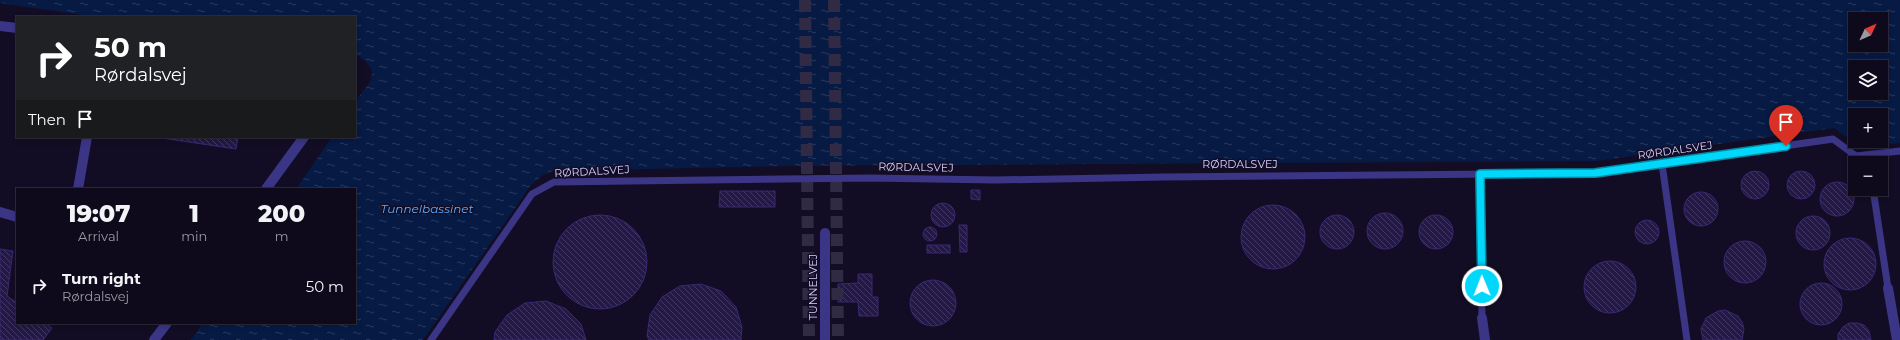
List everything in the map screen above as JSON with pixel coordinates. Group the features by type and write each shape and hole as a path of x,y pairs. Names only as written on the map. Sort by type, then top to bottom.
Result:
{"street":[{"path":"0,26 16,28"},
{"path":"78,188 86,138"},
{"path":"267,188 303,138"},
{"path":"0,212 16,217"},
{"name":"TUNNELVEJ","path":"825,233 825,340"},
{"path":"1888,288 1897,340"},
{"path":"1482,318 1485,340"},
{"path":"154,340 166,324"}],"lane":[{"name":"RØRDALSVEJ","path":"431,340 532,194 554,182 869,178 996,180 1165,176 1595,173 1833,139 1856,156"},
{"name":"RØRDALSVEJ","path":"1880,156 1900,151"},
{"path":"1662,164 1687,340"},
{"path":"1480,174 1482,318"},
{"path":"1874,196 1888,288"}],"water":[{"name":"Tunnelbassinet","path":"0,0 1900,0 1900,143 1888,145 1888,108 1848,108 1848,138 1834,128 1597,161 791,166 553,171 543,175 531,185 423,340 191,340 202,324 356,324 356,188 297,188 331,138 356,138 356,102 368,85 372,75 368,64 362,58 356,56 356,16 89,16 0,3"}],"building":[{"path":"162,138 238,138 236,149"},
{"path":"1755,171 1765,175 1769,185 1765,195 1755,199 1745,195 1741,185 1745,175"},
{"path":"1801,171 1811,175 1815,185 1811,195 1801,199 1791,195 1787,185 1791,175"},
{"path":"1834,182 1840,182 1848,186 1848,196 1854,196 1853,205 1849,211 1840,216 1831,215 1825,211 1820,202 1821,193 1825,187"},
{"path":"971,190 980,190 980,200 971,199"},
{"path":"720,191 775,191 775,207 719,207"},
{"path":"1698,192 1704,192 1713,197 1717,203 1717,215 1713,221 1704,226 1698,226 1689,221 1684,212 1684,206 1689,197"},
{"path":"943,203 951,207 955,215 951,223 943,227 935,223 931,215 935,207"},
{"path":"1267,205 1279,205 1296,214 1303,225 1305,237 1303,249 1296,260 1279,269 1267,269 1255,264 1246,255 1241,243 1241,231 1246,219 1255,210"},
{"path":"1385,213 1398,218 1403,231 1398,244 1385,249 1372,244 1367,231 1372,218"},
{"path":"600,215 618,219 633,229 643,244 647,262 643,280 633,295 618,305 600,309 582,305 567,295 557,280 553,262 557,244 567,229 582,219"},
{"path":"1334,215 1340,215 1344,216 1351,222 1354,232 1353,239 1347,246 1340,249 1334,249 1330,248 1323,242 1320,235 1320,229 1321,225 1327,218"},
{"path":"1439,215 1448,220 1452,225 1452,239 1448,244 1443,248 1433,249 1429,248 1420,239 1419,229 1420,225 1429,216"},
{"path":"1810,216 1816,216 1825,221 1829,227 1829,239 1825,245 1816,250 1810,250 1801,245 1796,236 1796,230 1801,221"},
{"path":"1647,220 1655,224 1659,232 1655,240 1647,244 1639,240 1635,232 1639,224"},
{"path":"959,225 967,225 967,252 960,252"},
{"path":"930,227 935,229 937,234 935,239 930,241 925,239 923,234 925,229"},
{"path":"1850,238 1864,242 1872,250 1876,264 1872,278 1864,286 1850,290 1836,286 1828,278 1824,264 1828,250 1836,242"},
{"path":"1741,241 1749,241 1757,244 1763,250 1766,262 1763,274 1757,280 1749,283 1741,283 1733,280 1727,274 1724,266 1724,258 1727,250 1733,244"},
{"path":"927,245 950,245 950,253 927,253"},
{"path":"0,249 13,251 7,296 16,302 16,324 46,324 52,328 43,340 0,340"},
{"path":"1610,261 1620,263 1628,269 1634,277 1636,287 1634,297 1628,305 1620,311 1610,313 1600,311 1592,305 1586,297 1584,287 1586,277 1592,269 1600,263"},
{"path":"858,274 872,274 872,297 878,297 878,316 859,316 858,302 838,302 838,284 858,283"},
{"path":"929,280 937,280 946,284 952,290 956,303 952,316 946,322 937,326 929,326 920,322 914,316 910,307 910,299 914,290 920,284"},
{"path":"1821,283 1836,289 1842,304 1836,319 1821,325 1806,319 1800,304 1806,289"},
{"path":"701,284 721,291 736,307 742,327 741,340 649,340 647,336 650,315 662,297 680,286"},
{"path":"546,301 566,309 581,324 586,340 494,340 495,332 507,315 525,303"},
{"path":"1725,310 1738,316 1742,322 1744,329 1742,340 1703,340 1701,329 1706,318 1718,311"},
{"path":"1849,323 1864,325 1869,331 1871,340 1838,340 1838,334 1843,327"}],"tunnel":[{"path":"805,0 809,340"},
{"path":"834,0 838,340"}],"route":[{"path":"1482,286 1480,174 1595,173 1786,146"}]}
